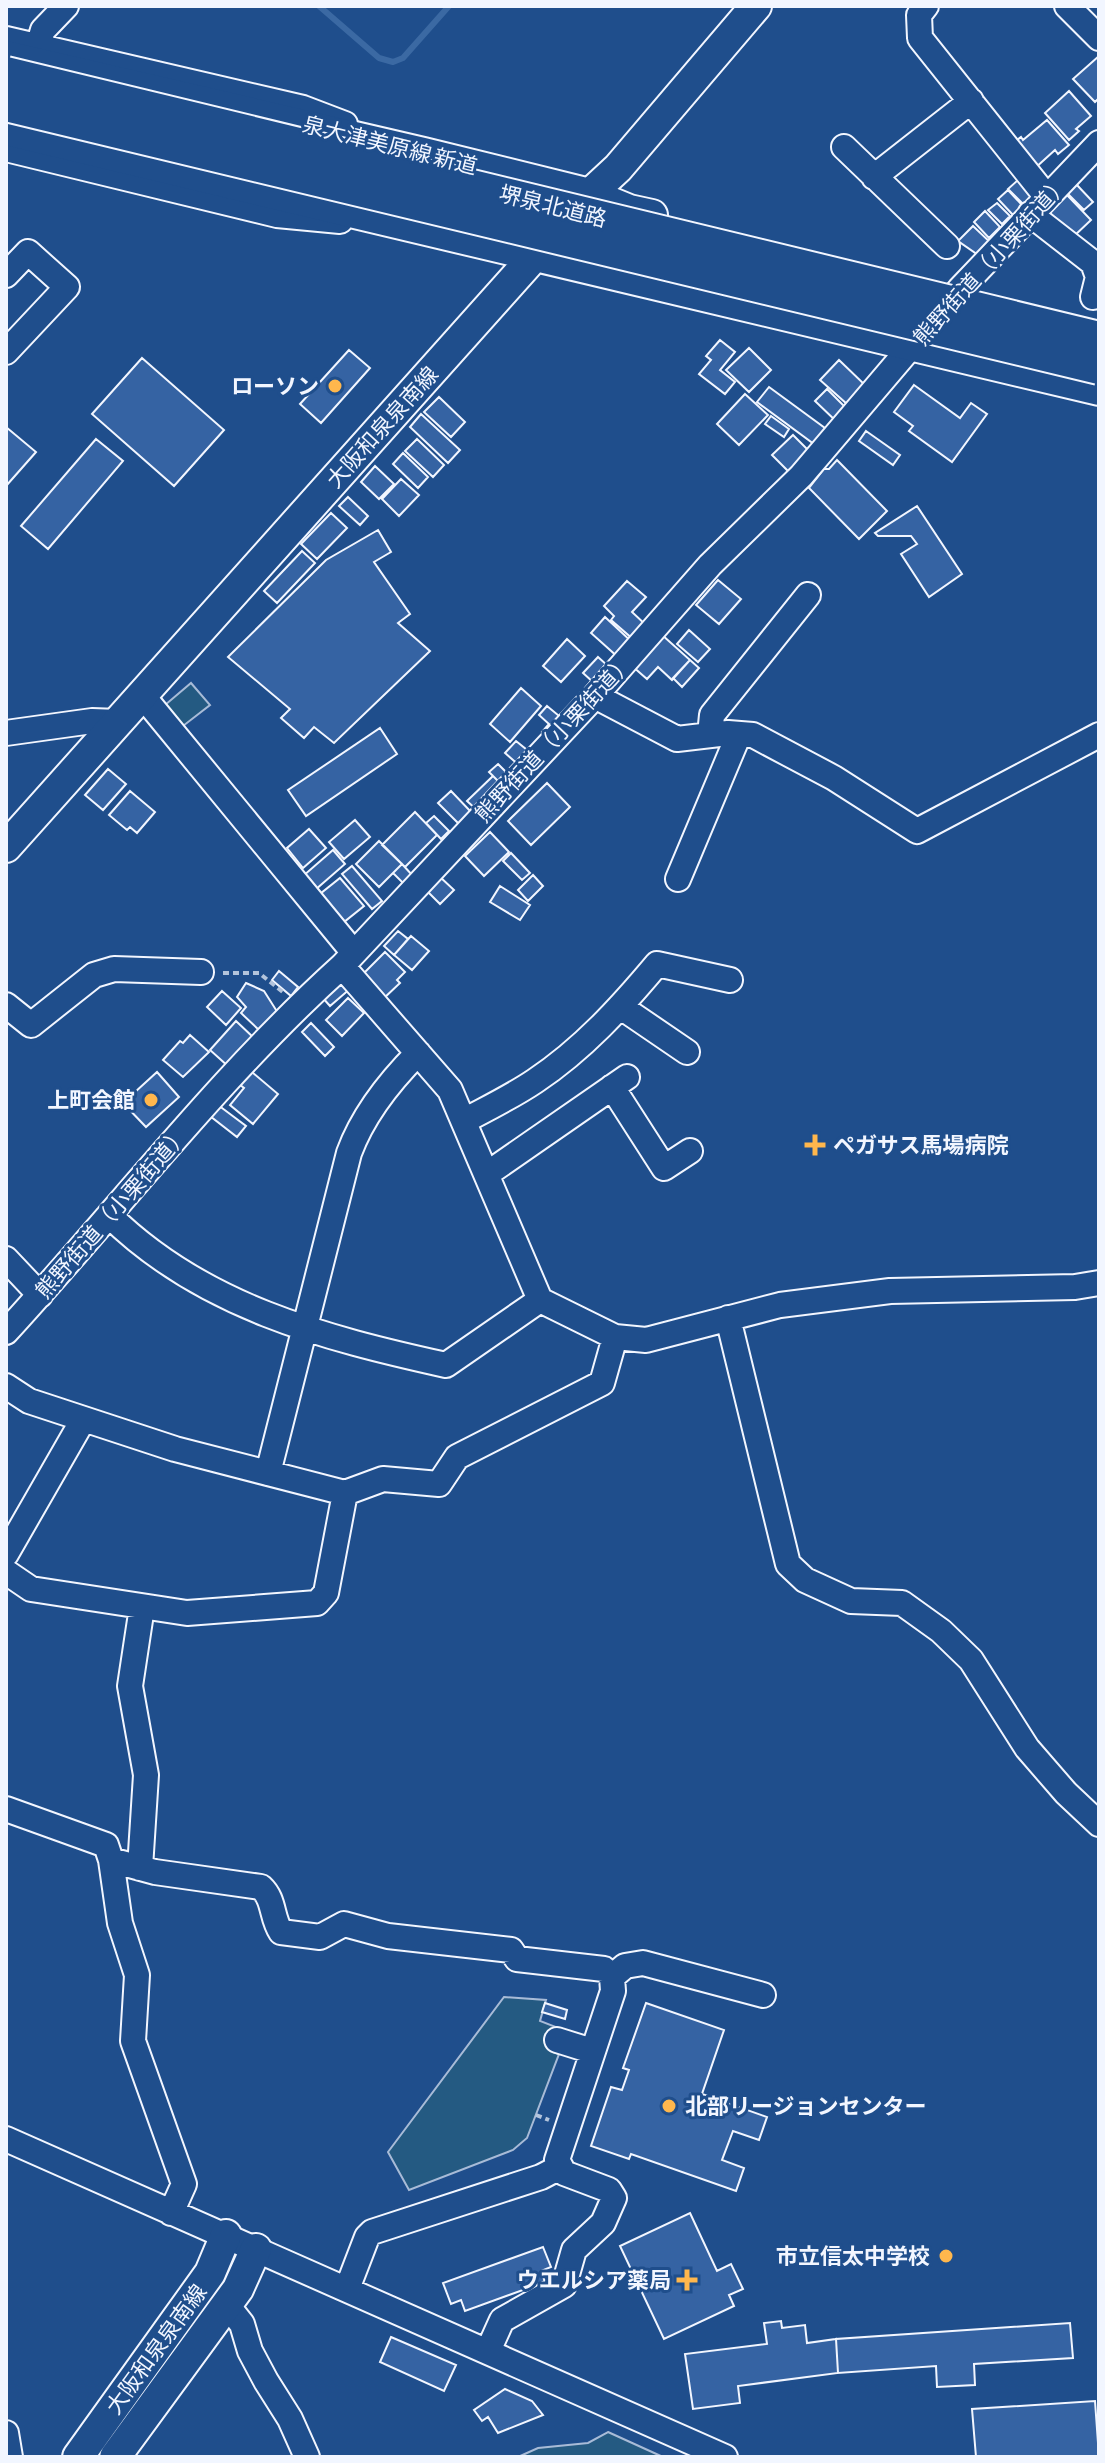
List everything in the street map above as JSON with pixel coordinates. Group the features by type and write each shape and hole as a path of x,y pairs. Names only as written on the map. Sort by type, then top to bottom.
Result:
{"highway":[{"name":"堺泉北道路","path":"6,74 1099,339"},
{"name":"堺泉北道路","path":"6,104 1099,367"}],"main road":[{"name":"大阪和泉泉南線","path":"6,847 590,194 618,168 756,6"},
{"name":"泉大津美原線 新道","path":"6,56 424,153 590,194 629,210 960,289 1096,309"},
{"path":"8,151 426,229 1099,390"},
{"name":"大阪和泉泉南線","path":"78,2457 210,2273 226,2235"},
{"name":"大阪和泉泉南線","path":"115,2457 238,2289 256,2249"}],"street":[{"path":"38,47 43,30 66,6"},
{"path":"926,6 919,15 920,38 971,101 1038,205 1093,263 1098,277 1096,309"},
{"path":"1067,6 1099,38"},
{"path":"6,39 303,108 424,153"},
{"path":"874,177 971,101"},
{"name":"熊野街道（小栗街道）","path":"6,1332 179,1135 299,1005 348,960 595,696 710,565 801,476 960,289 1099,143"},
{"path":"844,147 947,246"},
{"path":"6,275 28,252 67,287 6,352"},
{"path":"710,735 712,715 808,595"},
{"path":"142,695 418,1053 450,1090 540,1300 615,1337 646,1340 780,1305 890,1291 1075,1287 1099,1283"},
{"path":"595,696 677,739 753,735 834,778 917,831 1099,735"},
{"path":"8,725 118,722"},
{"path":"678,879 739,734"},
{"path":"464,1121 535,1081 581,1045 621,1007 657,964 730,980"},
{"path":"6,1005 31,1025 94,975 114,969 201,972"},
{"path":"621,1007 687,1052"},
{"path":"268,1473 358,1127 399,1071 418,1053"},
{"path":"487,1174 620,1082 664,1168 690,1151"},
{"path":"109,1215 137,1243 187,1278 241,1305 374,1349 446,1365 540,1300"},
{"path":"6,1259 40,1295"},
{"path":"728,1318 788,1564 805,1580 851,1601 902,1603 941,1631 971,1660 1027,1748 1066,1793 1099,1824"},
{"path":"6,1386 29,1401 83,1420 175,1449 345,1493 383,1479 439,1484 457,1457 602,1383 615,1337"},
{"path":"6,1554 83,1420"},
{"path":"6,1572 31,1589 187,1613 317,1603 326,1593 345,1493"},
{"path":"140,1868 146,1775 130,1686 142,1607"},
{"path":"6,1809 106,1845 120,1923 137,1975 133,2041 184,2184 171,2213"},
{"path":"111,1860 140,1868 261,1887 270,1896 275,1923 281,1932 320,1937 344,1924 388,1936 511,1950 517,1959 604,1969 612,1977 613,1991 558,2153 560,2167 571,2177 609,2190 614,2198 603,2223 574,2250 564,2285 502,2320 488,2351"},
{"path":"612,1977 625,1966 643,1963 763,1995"},
{"path":"557,2040 592,2051"},
{"path":"6,2139 725,2457"},
{"path":"347,2289 367,2237 372,2232 541,2177 560,2167"},
{"path":"227,2305 242,2324 250,2351 290,2419 307,2457"},
{"path":"6,2433 10,2457"}],"path":[{"path":"201,972 259,973 299,1005"},
{"path":"536,2115 551,2121"}],"shaded area":[{"path":"191,683 210,705 183,726 165,705"},
{"path":"504,1997 546,2000 540,2021 561,2029 553,2052 559,2054 527,2138 513,2150 409,2190 388,2152"},
{"path":"608,2432 663,2457 518,2457 538,2448 588,2443"}],"building":[{"path":"1099,56 1099,98 1095,102 1073,79"},
{"path":"1069,91 1091,116 1069,140 1045,113"},
{"path":"1047,120 1069,145 1058,154 1055,150 1034,169 1012,144 1021,137 1023,140"},
{"path":"1018,180 1034,196 1024,205 1008,189"},
{"path":"1076,184 1093,202 1084,210 1067,193"},
{"path":"1008,190 1023,206 1013,215 998,199"},
{"path":"1067,195 1091,220 1073,237 1049,212"},
{"path":"997,203 1010,216 1002,224 988,210"},
{"path":"985,211 1000,227 989,238 974,222"},
{"path":"973,226 992,244 981,257 958,241"},
{"path":"720,340 735,352 720,370 735,382 725,394 699,374 711,360 706,356"},
{"path":"749,348 771,370 749,392 726,370"},
{"name":"ローソン","path":"349,350 370,368 321,423 300,404"},
{"path":"142,358 224,430 174,486 92,414"},
{"path":"839,360 865,385 847,404 820,380"},
{"path":"914,385 960,418 971,403 987,414 952,462 909,431 913,426 894,412"},
{"path":"769,387 829,431 818,447 757,402"},
{"path":"827,389 848,410 837,422 815,401"},
{"path":"745,394 768,415 739,445 717,424"},
{"path":"439,397 465,422 451,437 424,412"},
{"path":"421,414 460,450 448,463 410,427"},
{"path":"771,416 789,429 784,437 765,424"},
{"path":"6,427 36,452 6,486"},
{"path":"866,431 900,455 893,465 859,441"},
{"path":"793,435 810,452 789,472 772,455"},
{"path":"96,439 123,461 48,549 21,526"},
{"path":"417,439 444,465 433,477 405,451"},
{"path":"403,453 428,477 418,488 393,464"},
{"path":"837,460 887,511 859,539 809,488 824,469 829,469"},
{"path":"375,466 394,484 379,499 361,482"},
{"path":"401,479 419,495 399,516 382,499"},
{"path":"348,497 368,516 360,525 339,506"},
{"path":"917,506 962,574 929,597 901,554 917,544 911,536 878,536 875,533"},
{"path":"331,513 347,528 317,559 301,544"},
{"path":"378,530 391,552 374,562 410,614 398,623 430,651 334,743 314,727 304,738 281,718 290,709 228,657 326,560"},
{"path":"302,551 315,563 277,603 264,591"},
{"path":"718,580 741,599 719,624 696,605"},
{"path":"627,581 646,597 632,612 647,626 634,640 611,620 614,616 604,606"},
{"path":"605,617 633,643 619,658 591,633"},
{"path":"689,630 710,649 698,662 677,644"},
{"path":"661,634 690,660 672,680 658,667 647,679 632,666"},
{"path":"567,639 585,656 561,682 543,666"},
{"path":"598,657 608,666 593,682 583,673"},
{"path":"690,660 699,668 682,687 673,678"},
{"path":"521,688 541,706 510,742 490,724"},
{"path":"547,706 564,720 548,738 542,732 549,724 539,715"},
{"path":"380,728 397,754 306,816 288,790"},
{"path":"516,741 532,754 521,767 505,753"},
{"path":"498,764 512,778 503,786 489,772"},
{"path":"108,769 126,784 103,810 85,795"},
{"path":"493,776 503,786 478,811 467,801"},
{"path":"547,783 570,807 531,845 508,821"},
{"path":"130,791 155,812 137,833 130,827 127,830 109,815"},
{"path":"451,791 473,814 461,826 438,803"},
{"path":"415,812 437,835 405,867 382,845"},
{"path":"434,816 449,831 441,839 426,823"},
{"path":"355,820 370,837 344,859 329,842"},
{"path":"309,829 326,848 303,868 287,848"},
{"path":"490,832 509,852 484,876 465,856"},
{"path":"379,841 402,864 379,887 356,864"},
{"path":"333,850 345,864 315,890 303,876"},
{"path":"511,853 530,873 522,880 503,861"},
{"path":"402,864 413,876 404,884 393,873"},
{"path":"352,866 382,901 372,909 342,874"},
{"path":"533,875 543,886 528,901 518,890"},
{"path":"439,876 454,890 440,904 425,889"},
{"path":"340,878 364,906 344,922 320,894"},
{"path":"500,886 530,905 520,920 490,902"},
{"path":"398,931 408,939 394,955 384,946"},
{"path":"411,936 429,951 412,970 394,955"},
{"path":"385,952 405,972 397,980 400,983 383,999 361,976"},
{"path":"279,971 298,987 291,996 272,980"},
{"path":"343,979 351,988 330,1006 322,997"},
{"path":"246,983 264,991 278,1013 260,1031 241,1013 246,1007 237,997"},
{"path":"222,991 241,1008 226,1025 207,1007"},
{"path":"348,998 364,1013 342,1036 326,1020"},
{"path":"236,1021 255,1039 229,1067 210,1050"},
{"path":"311,1023 334,1047 325,1056 302,1032"},
{"path":"190,1035 209,1052 183,1077 163,1060"},
{"path":"246,1067 278,1094 253,1124 230,1105 244,1088 235,1081"},
{"name":"上町会館","path":"157,1072 179,1097 146,1127 123,1103"},
{"path":"218,1105 246,1126 237,1137 210,1116"},
{"path":"545,2003 567,2010 565,2019 542,2012"},
{"name":"北部リージョンセンター","path":"646,2003 724,2030 702,2094 767,2117 759,2140 733,2131 722,2160 744,2168 736,2191 631,2154 629,2159 591,2146 611,2087 622,2090 629,2070 623,2068"},
{"name":"ウエルシア薬局","path":"690,2213 717,2271 731,2264 743,2289 729,2295 734,2306 664,2339 620,2246"},
{"path":"543,2247 551,2267 541,2271 545,2282 465,2311 461,2300 451,2304 443,2283"},
{"path":"781,2321 782,2328 805,2325 807,2343 836,2339 838,2373 738,2386 740,2403 693,2409 685,2354 767,2344 764,2323"},
{"path":"1070,2323 1073,2358 974,2364 975,2385 937,2387 936,2366 838,2373 836,2339"},
{"path":"391,2337 456,2365 444,2391 380,2362"},
{"path":"505,2389 532,2401 543,2415 498,2433 488,2417 482,2421 474,2410"},
{"path":"1095,2401 1099,2457 976,2457 972,2409"}],"waterway":[{"path":"319,6 379,58 393,62 403,58 449,6"}],"place":[{"name":"ローソン","path":"335,386"},
{"name":"上町会館","path":"151,1100"},
{"name":"ペガサス馬場病院","path":"815,1145"},
{"name":"北部リージョンセンター","path":"669,2106"},
{"name":"市立信太中学校","path":"946,2256"},
{"name":"ウエルシア薬局","path":"687,2280"}]}
